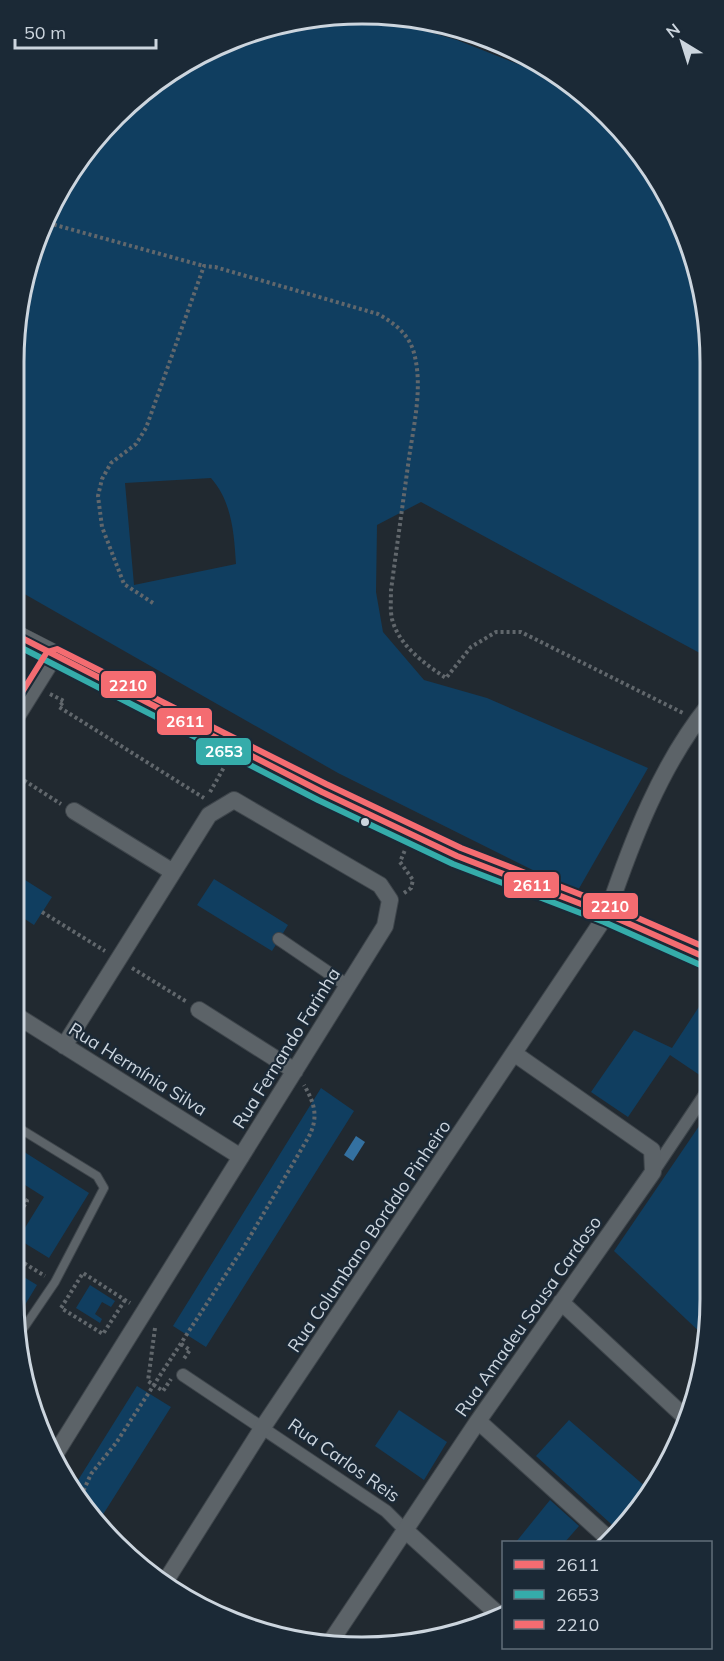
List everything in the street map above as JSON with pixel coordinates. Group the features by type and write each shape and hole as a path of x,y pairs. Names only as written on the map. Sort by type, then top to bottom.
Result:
{"street":[{"path":"24,640 234,748 411,835 457,856 607,914 700,955"},
{"path":"24,706 54,657"},
{"name":"Rua Columbano Bordalo Pinheiro","path":"169,1576 263,1427 515,1054 579,952 607,914 629,847 663,776 700,716"},
{"path":"64,1046 209,815 234,800 380,885 390,900"},
{"path":"74,811 173,872"},
{"name":"Rua Fernando Farinha","path":"59,1448 385,926 390,900"},
{"path":"279,939 348,986"},
{"path":"199,1010 295,1071"},
{"name":"Rua Hermínia Silva","path":"24,1020 241,1157"},
{"path":"515,1054 652,1150 653,1172"},
{"path":"653,1172 700,1102"},
{"name":"Rua Amadeu Sousa Cardoso","path":"335,1636 478,1421 653,1172"},
{"path":"561,1302 680,1413"},
{"name":"Rua Carlos Reis","path":"183,1375 386,1511 493,1610"},
{"path":"478,1421 604,1535"}],"lane":[{"path":"24,1131 97,1176 104,1188 55,1282 26,1327"}],"path":[{"path":"54,225 378,314 392,322 406,335 414,351 418,376 415,415 390,590 392,619 403,641 422,662 446,678 471,646 496,632 521,632 697,720"},
{"path":"153,603 124,584 102,527 98,496 102,478 111,463 136,444 146,428 204,266"},
{"path":"36,687 64,701 59,707 204,798"},
{"path":"214,788 234,748"},
{"path":"24,780 74,811"},
{"path":"390,900 411,888 413,880 400,862 411,835"},
{"path":"42,912 199,1010"},
{"path":"84,1490 91,1474 111,1450 246,1245 312,1131 316,1117 314,1105 295,1071"},
{"path":"83,1273 125,1300 103,1334 61,1308 83,1273"},
{"path":"156,1320 148,1381 163,1391"},
{"path":"181,1344 190,1350"}],"shaded area":[{"path":"384,25 417,28 457,40 532,70 568,94 601,123 630,156 655,193 682,253 694,296 697,318 700,362 700,653 421,502 377,525 376,592 383,632 424,680 487,698 648,768 577,892 338,773 24,594 25,340 30,296 42,253 59,213 69,193 94,156 139,108 193,69 253,42 296,30 318,27","holes":["211,478 223,497 231,518 236,564 134,585 125,483"]},
{"path":"24,879 52,897 34,925 24,918"},
{"path":"214,879 288,925 272,951 197,905"},
{"path":"700,1005 700,1075 670,1055 628,1117 591,1092 634,1030 672,1048"},
{"path":"321,1088 354,1111 206,1347 173,1326"},
{"path":"700,1125 698,1330 614,1251"},
{"path":"356,1136 365,1142 353,1161 344,1155"},
{"path":"24,1152 89,1193 49,1258 24,1243 24,1229 44,1197 24,1184"},
{"path":"24,1277 37,1285 24,1306"},
{"path":"90,1285 115,1301 111,1307 102,1302 95,1314 102,1319 100,1323 76,1308"},
{"path":"137,1386 171,1407 102,1515 77,1481"},
{"path":"399,1410 447,1442 424,1480 375,1446"},
{"path":"569,1420 644,1485 613,1525 536,1456"},
{"path":"550,1500 579,1526 566,1541 517,1541"}],"transit line":[{"name":"2611","path":"24,639 322,792 457,856 607,914 700,955"},
{"name":"2653","path":"24,649 318,800 453,864 604,922 700,965"},
{"name":"2210","path":"24,689 47,652 57,649 326,784 461,848 610,906 700,945"}]}
